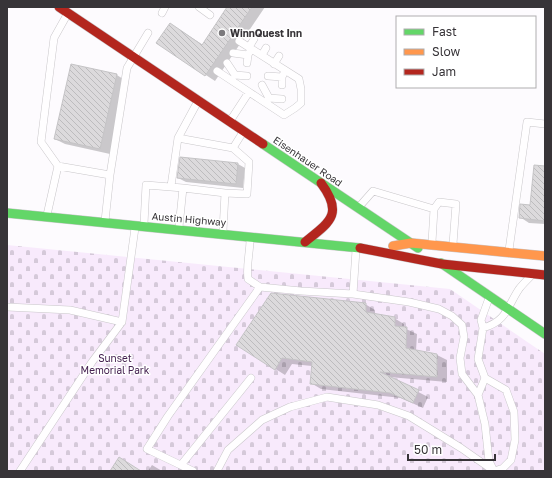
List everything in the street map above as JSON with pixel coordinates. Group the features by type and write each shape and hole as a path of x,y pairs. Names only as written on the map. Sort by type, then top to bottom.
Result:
{"main road":[{"name":"Eisenhauer Road","path":"59,7 411,243 450,258 490,297 545,334"},
{"path":"305,242 329,221 334,210 329,192 321,183"},
{"name":"Austin Highway","path":"7,213 356,247 450,258 545,275"},
{"name":"Austin Highway","path":"369,249 411,243 432,245 450,258 508,252 545,256"}],"lane":[{"path":"199,7 210,15"},
{"path":"47,217 58,166 42,142 54,38 68,13"},
{"path":"105,222 110,175 126,84 127,68 148,33"},
{"path":"247,52 254,39"},
{"path":"239,41 247,52 251,65"},
{"path":"262,55 266,48"},
{"path":"233,53 247,52 262,55 274,64 285,87"},
{"path":"274,64 279,56"},
{"path":"227,63 239,76"},
{"path":"234,67 249,92 272,97"},
{"path":"217,71 239,76"},
{"path":"262,85 284,115 300,103 301,89 299,79 281,76 268,76"},
{"path":"230,121 249,92"},
{"path":"171,186 178,138 198,100"},
{"path":"508,252 527,122 545,124"},
{"path":"233,148 243,131"},
{"path":"20,471 92,362 122,322 146,185 171,186 225,193 247,194 249,162 233,148 178,138"},
{"path":"58,166 110,175"},
{"path":"179,229 183,188"},
{"path":"358,208 373,191 434,209"},
{"path":"223,234 225,193"},
{"path":"432,245 434,209 439,202 456,204 450,258"},
{"path":"250,236 250,250 246,268 248,279 260,288 301,292 353,294 409,302 439,309 452,316 462,324 464,338 460,358 462,374 478,395 485,424 489,462 494,471"},
{"path":"353,294 356,247"},
{"path":"483,328 496,322 508,309 518,290 534,274"},
{"path":"192,471 147,449 168,416 260,288"},
{"path":"490,297 481,320 483,328 478,359 485,378 506,390 514,412 515,440 511,460 503,468 494,471"},
{"path":"7,308 70,310 122,322"},
{"path":"181,465 251,378"},
{"path":"478,395 485,378"},
{"path":"217,471 228,450 262,420 290,407 327,398 378,405 409,416 494,471"}],"green space":[{"name":"Sunset Memorial Park","path":"7,245 450,289 545,354 545,471 7,471"}],"building":[{"name":"WinnQuest Inn","path":"227,7 252,7 205,76 156,43 170,23 202,45"},
{"path":"71,64 117,74 100,149 54,139"},
{"path":"180,157 238,163 236,184 177,178"},
{"path":"534,165 545,166 545,221 519,218 520,204 530,205"},
{"path":"271,293 366,303 366,312 395,317 395,326 407,327 406,348 437,354 437,377 380,372 419,390 413,403 390,393 310,384 312,362 282,358 275,370 236,345"},
{"path":"119,457 141,471 110,471"}],"traffic: fast":[{"path":"263,144 418,248"},
{"path":"7,213 360,248"},
{"path":"441,263 545,334"}],"traffic: slow":[{"path":"393,246 411,243 545,256"}],"traffic: jam":[{"path":"59,7 263,144"},
{"path":"305,242 327,223 333,210 332,202 321,183"},
{"path":"360,248 442,264 545,275"}],"place":[{"name":"WinnQuest Inn","path":"222,33"}]}
